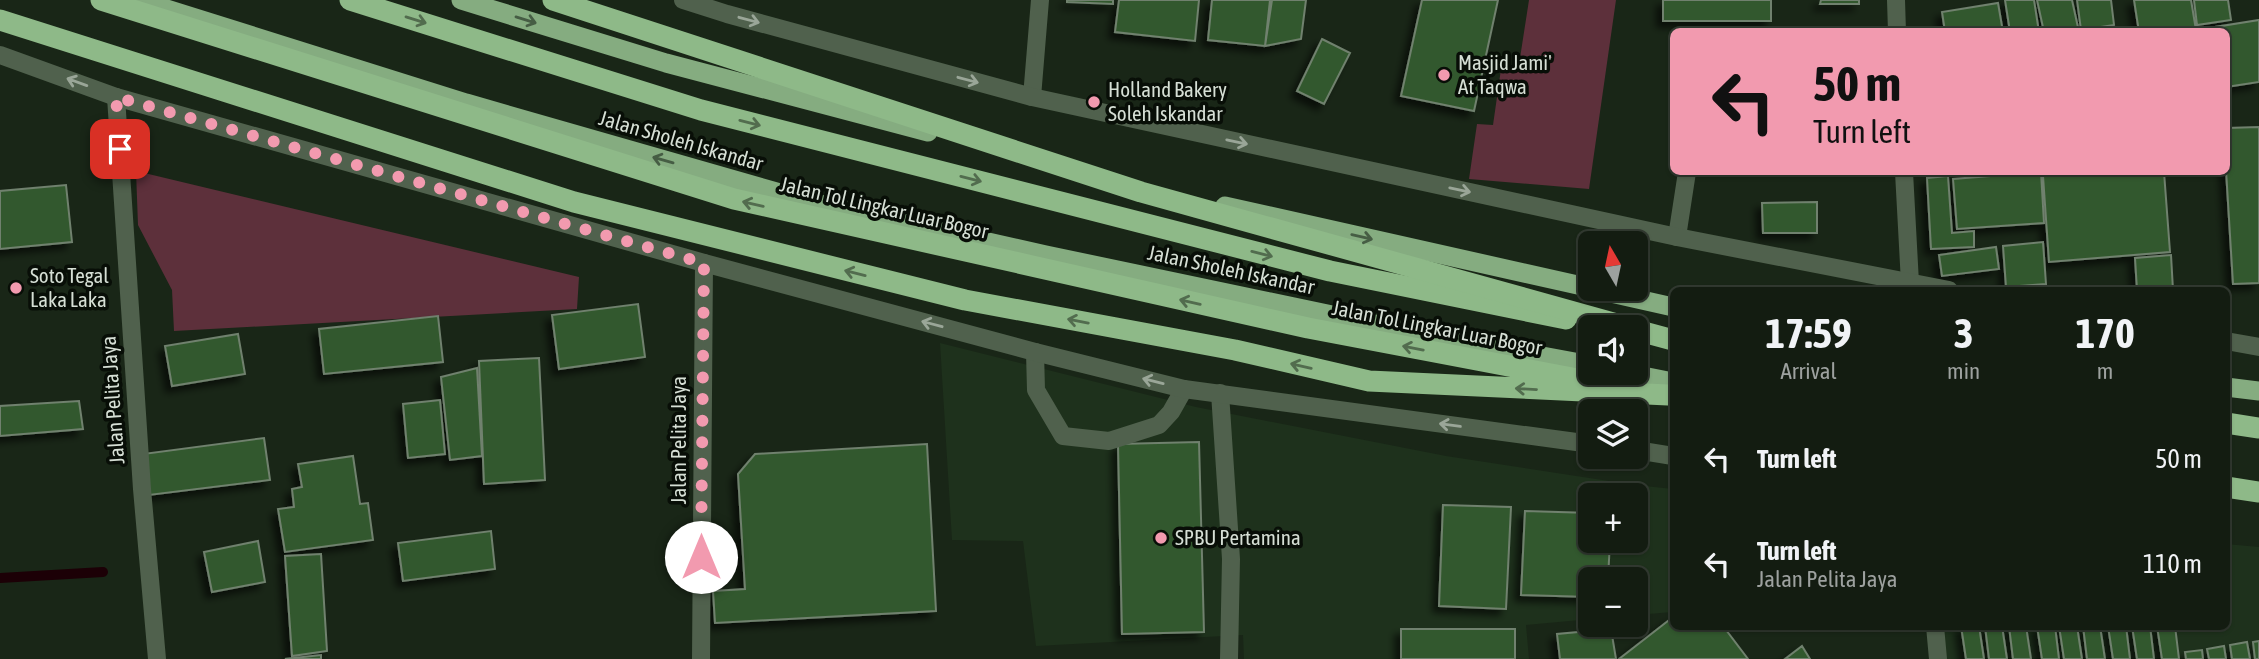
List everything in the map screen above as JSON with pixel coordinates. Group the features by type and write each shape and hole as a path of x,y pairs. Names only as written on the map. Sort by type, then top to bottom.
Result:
{"highway":[{"name":"Jalan Tol Lingkar Luar Bogor","path":"101,0 734,199 1308,328 1670,391"},
{"name":"Jalan Sholeh Iskandar","path":"138,0 466,103 815,203 1046,255 1413,332 1578,363"},
{"name":"Jalan Tol Lingkar Luar Bogor","path":"351,0 714,113 1330,271 1578,321"},
{"path":"461,0 666,63 1115,181 1578,285"},
{"path":"553,0 1141,192 1585,315"},
{"path":"0,20 575,202 965,300 1234,351 1369,381 1670,391"},
{"path":"1647,301 1670,306"},
{"path":"1648,334 1670,339"},
{"path":"1648,381 1670,391"},
{"path":"2230,387 2259,391"},
{"path":"2230,424 2259,428"},
{"path":"2230,480 2259,484"},
{"path":"2230,489 2259,491"}],"street":[{"path":"683,0 1032,97 1677,237 1932,287"},
{"path":"1032,97 1040,0"},
{"path":"1896,0 1897,28"},
{"path":"0,55 116,97 704,263 1184,389 1578,442"},
{"name":"Jalan Pelita Jaya","path":"116,97 142,489 157,659"},
{"path":"1677,237 1687,175"},
{"path":"1904,175 1910,283"},
{"name":"Jalan Pelita Jaya","path":"701,659 704,263"},
{"path":"2230,342 2259,347"},
{"path":"1035,352 1036,390 1063,436 1109,441 1159,425 1171,412 1184,389"},
{"path":"1220,393 1231,559 1228,659"},
{"path":"1648,452 1670,456"},
{"path":"1935,630 1938,659"}],"shaded area":[{"path":"1529,0 1616,0 1589,189 1469,179 1477,124 1493,125 1501,69 1518,71"},
{"path":"136,171 579,277 577,309 174,331 172,290 138,225"},
{"path":"940,343 1196,407 1446,456 1622,483 1578,483 1578,553 1648,553 1648,486 1670,489 1670,612 1648,614 1648,567 1578,567 1578,620 1526,625 1529,659 1244,659 1243,635 1036,646 1023,541 952,540"},
{"path":"2230,544 2259,547 2259,659 1939,659 1936,630 2230,630"}],"building":[{"path":"1113,0 1113,4 1067,2"},
{"path":"1119,0 1199,0 1195,41 1115,32"},
{"path":"1212,0 1270,0 1265,46 1208,40"},
{"path":"1272,0 1306,0 1301,39 1265,46"},
{"name":"Masjid Jami' At Taqwa","path":"1422,0 1498,0 1474,111 1401,96"},
{"path":"1663,0 1771,0 1771,21 1663,21"},
{"path":"1821,0 1859,0 1859,4 1820,4"},
{"path":"2005,0 2034,0 2038,28 2009,28"},
{"path":"2037,0 2072,0 2078,28 2043,28"},
{"path":"2077,0 2111,0 2114,25 2081,28"},
{"path":"2134,0 2191,0 2196,28 2138,28"},
{"path":"2194,0 2228,0 2231,20 2197,25"},
{"path":"1998,3 2002,28 1944,28 1942,12"},
{"path":"2259,20 2259,82 2230,86 2230,28 2209,28"},
{"path":"1322,39 1350,53 1324,104 1297,91"},
{"path":"2259,127 2259,283 2233,284 2226,175 2230,175 2230,128"},
{"path":"2041,175 2044,223 1957,229 1953,179"},
{"path":"2164,175 2170,252 2049,262 2043,176"},
{"path":"1948,176 1952,233 1974,231 1974,247 1931,249 1927,178"},
{"path":"66,185 72,242 0,249 0,191"},
{"path":"1817,202 1817,233 1763,233 1762,203"},
{"path":"2043,242 2046,284 2006,287 2003,246"},
{"path":"1996,247 1999,269 1942,276 1939,255"},
{"path":"2171,255 2173,287 2137,287 2135,258"},
{"path":"638,304 645,357 559,369 552,315"},
{"path":"438,316 443,362 324,374 319,329"},
{"path":"238,334 245,374 172,386 165,346"},
{"path":"539,358 545,480 484,484 479,361"},
{"path":"477,368 482,456 450,460 441,377"},
{"path":"440,400 445,454 408,458 403,404"},
{"path":"79,401 83,429 0,436 0,406"},
{"path":"264,438 270,480 149,495 143,454"},
{"name":"SPBU Pertamina","path":"1199,442 1204,632 1122,634 1118,444"},
{"path":"927,444 936,611 715,623 713,591 745,589 738,474 755,454"},
{"path":"353,456 360,504 368,503 373,540 285,552 278,509 294,507 292,489 302,487 298,464"},
{"path":"1443,505 1511,507 1506,609 1439,606"},
{"path":"1525,511 1578,513 1578,553 1609,553 1609,567 1578,567 1578,597 1521,595"},
{"path":"491,531 495,569 403,581 398,543"},
{"path":"258,541 265,582 212,592 204,552"},
{"path":"321,554 327,651 292,656 285,556"},
{"path":"1670,619 1670,630 1726,630 1748,659 1619,659"},
{"path":"1401,629 1515,629 1515,659 1401,659"},
{"path":"1962,630 1980,630 1984,659 1966,659"},
{"path":"1985,630 2003,630 2007,659 1989,659"},
{"path":"2009,630 2027,630 2031,659 2013,659"},
{"path":"2038,630 2055,630 2059,659 2042,659"},
{"path":"2060,630 2078,630 2082,659 2064,659"},
{"path":"2083,630 2101,630 2105,659 2087,659"},
{"path":"2109,630 2126,630 2130,659 2113,659"},
{"path":"2133,630 2150,630 2154,659 2137,659"},
{"path":"2158,630 2175,630 2179,659 2162,659"},
{"path":"1578,632 1578,637 1612,637 1616,659 1560,659 1557,634"},
{"path":"2259,641 2259,659 2255,659 2253,642"},
{"path":"2247,642 2250,659 2232,659 2230,645"},
{"path":"1802,646 1810,659 1785,659"},
{"path":"2224,646 2226,659 2209,659 2207,649"},
{"path":"2202,650 2203,659 2186,659 2185,652"},
{"path":"321,655 321,659 285,659"}],"waterway":[{"path":"0,578 103,572"}],"place":[{"name":"Masjid Jami' At Taqwa","path":"1444,75"},
{"name":"Holland Bakery Soleh Iskandar","path":"1094,102"},
{"name":"Soto Tegal Laka Laka","path":"16,288"},
{"name":"SPBU Pertamina","path":"1161,538"}],"route":[{"path":"120,149 116,97 704,263 701,557"}]}
